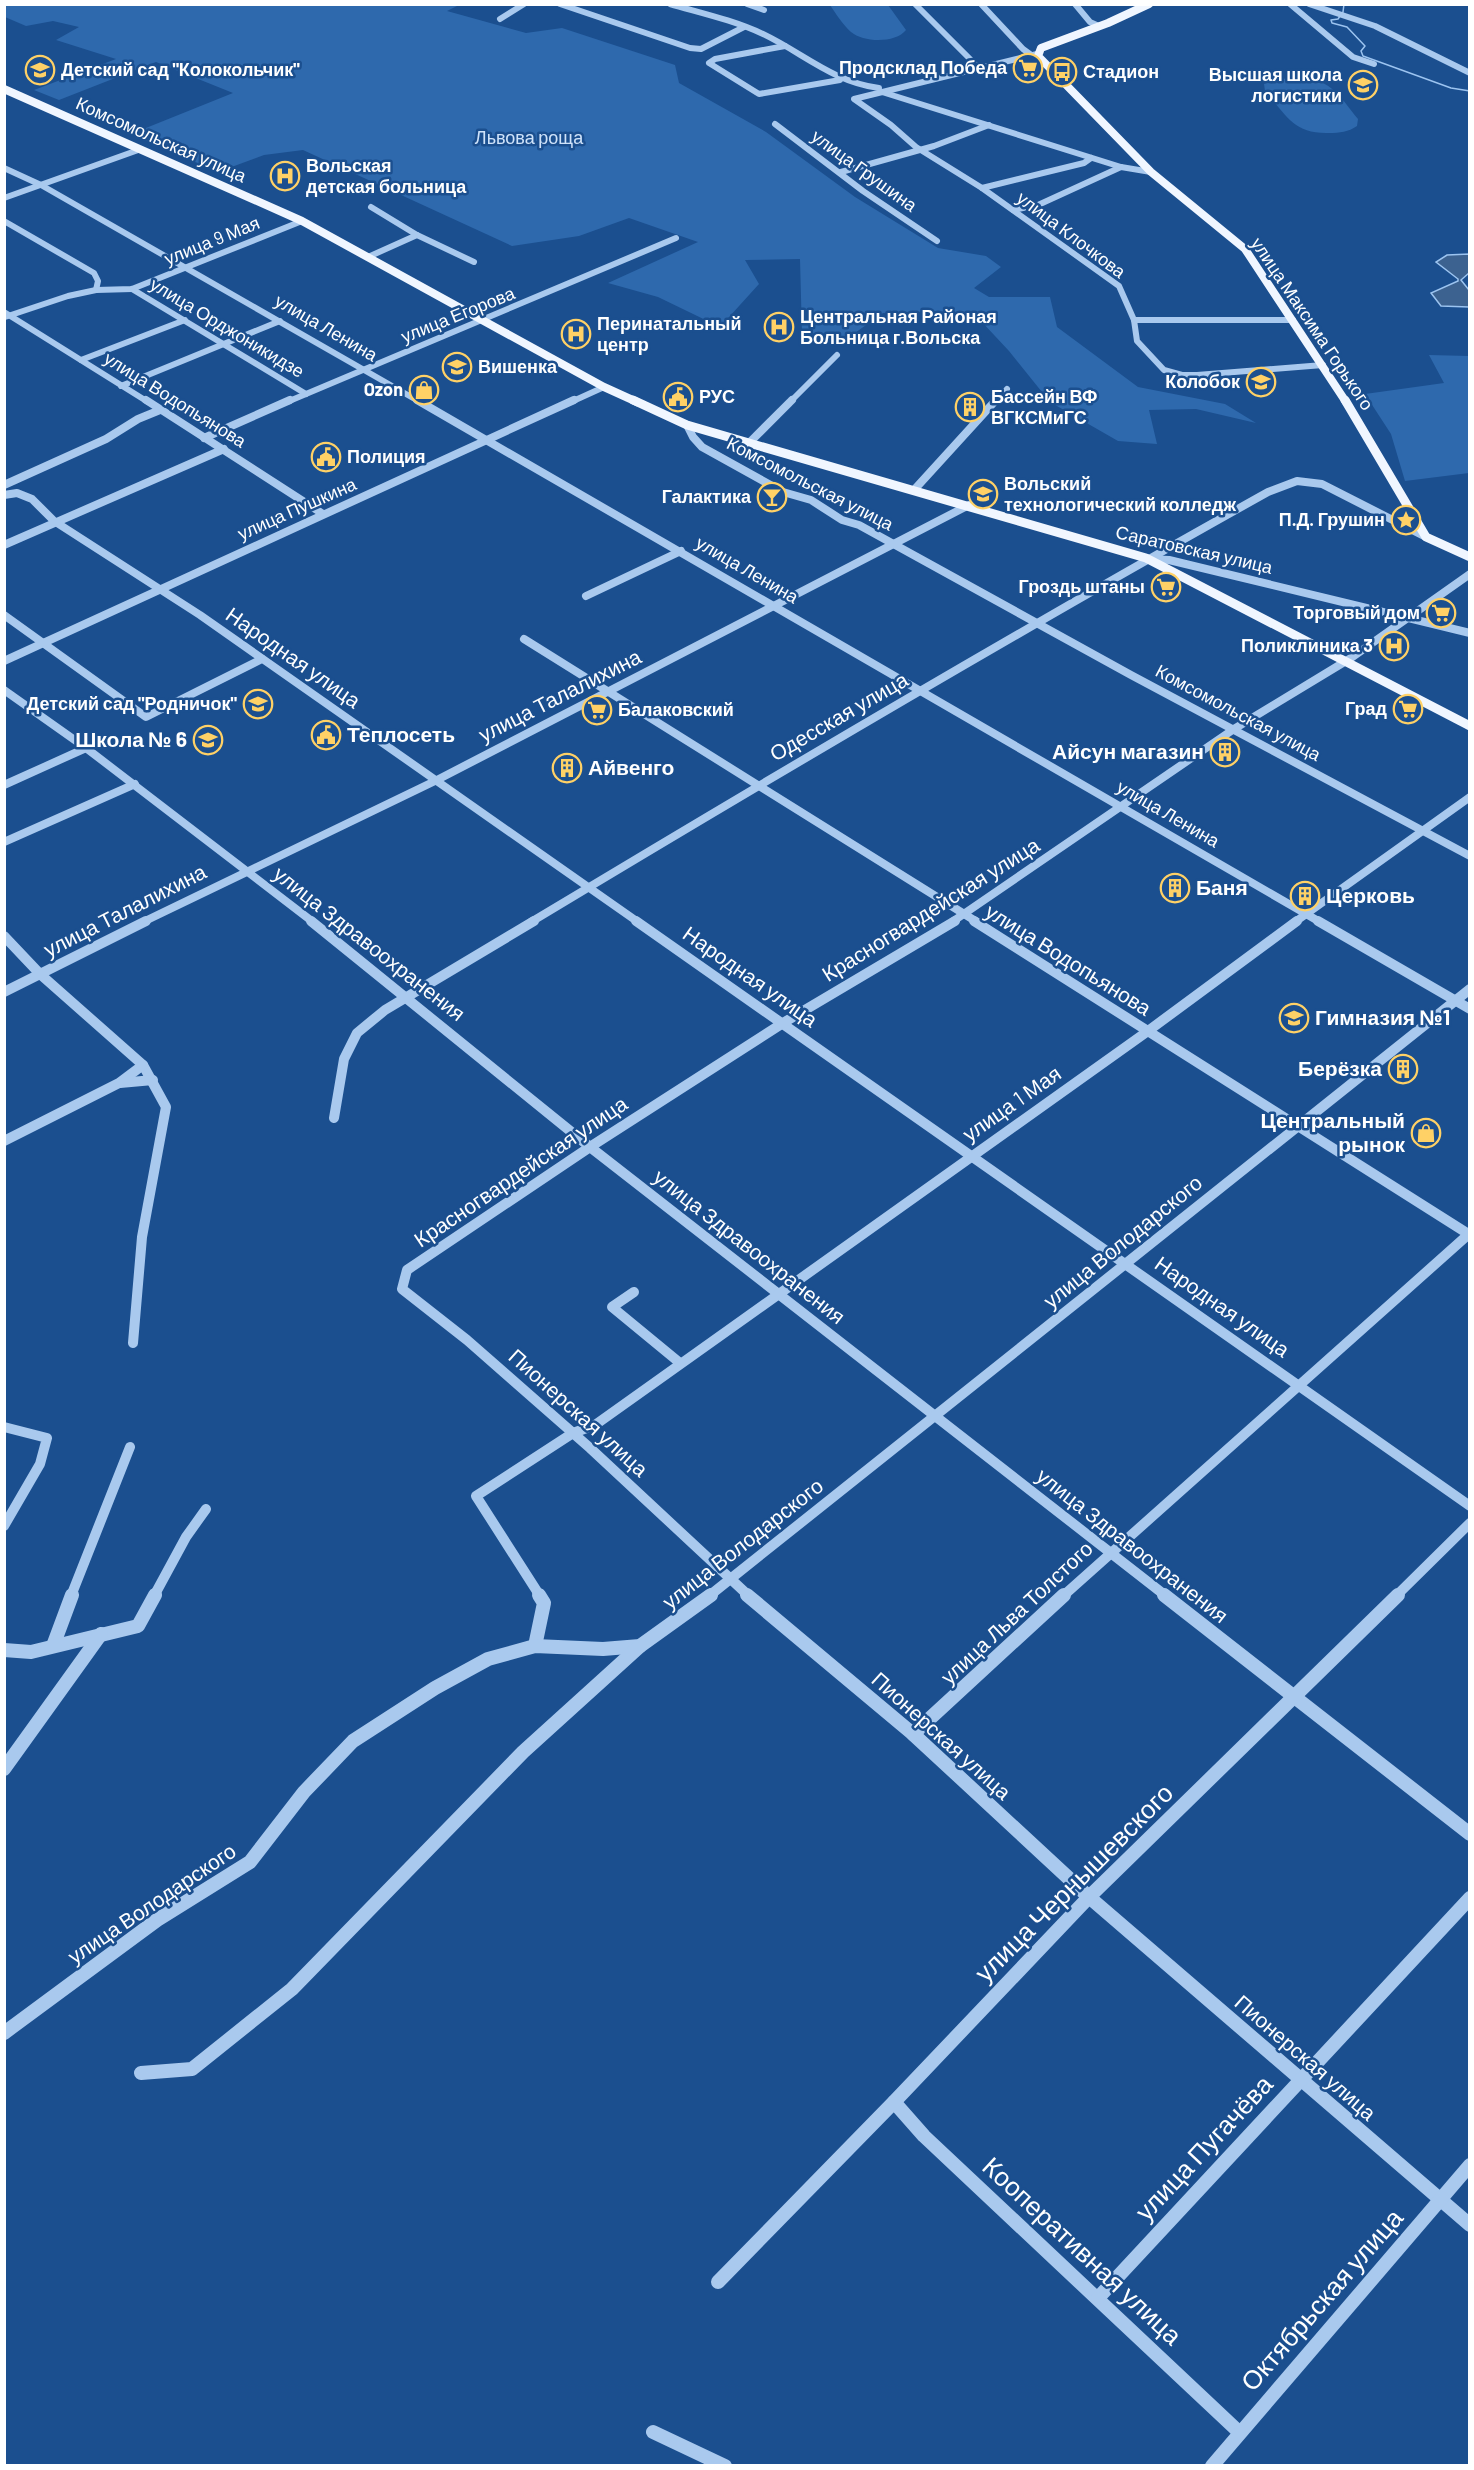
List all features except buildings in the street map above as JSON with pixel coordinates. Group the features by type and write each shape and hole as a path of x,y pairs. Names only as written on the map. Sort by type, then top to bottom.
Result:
{"main road":[{"path":"1035,56 1038,50 1045,46 1149,4"},
{"name":"улица Максима Горького","path":"1035,56 1151,172 1245,249 1323,365 1426,537"},
{"name":"Комсомольская улица","path":"4,89 302,221 604,387 687,425"},
{"name":"Саратовская улица","path":"687,425 1146,558"},
{"path":"1426,537 1470,557"},
{"path":"1146,558 1470,726"}],"street":[{"path":"500,19 524,4"},
{"path":"560,4 690,48 701,49 744,27"},
{"path":"670,4 762,33 840,80 1120,167 1151,172"},
{"path":"747,4 764,10"},
{"path":"915,4 979,68"},
{"path":"981,4 1035,56"},
{"path":"1075,4 1090,22 1099,26"},
{"path":"1290,4 1353,57 1374,64"},
{"path":"1309,4 1375,26 1470,73"},
{"path":"785,46 715,59 709,63 759,94 840,80"},
{"path":"880,91 1035,56"},
{"path":"869,88 897,87"},
{"name":"улица Клочкова","path":"880,91 854,99 891,125 916,147 982,188 1119,286 1134,320 1137,341 1164,370 1171,373 1197,375 1323,365"},
{"name":"улица Грушина","path":"775,123 863,191 937,241"},
{"path":"841,172 956,140 989,125"},
{"path":"4,198 141,148"},
{"path":"982,188 1084,163 1091,158"},
{"path":"1013,210 1038,205 1120,167"},
{"name":"улица Ленина","path":"4,168 40,185 187,267 774,604 1470,1009"},
{"path":"372,207 417,235 474,262"},
{"path":"4,221 94,273 98,281 96,290"},
{"name":"улица 9 Мая","path":"132,289 302,221"},
{"path":"368,257 417,235"},
{"name":"улица Егорова","path":"204,438 591,276 676,238"},
{"path":"6,314 96,290 132,289"},
{"name":"улица Орджоникидзе","path":"132,289 306,394"},
{"name":"улица Водопьянова","path":"6,314 224,449 323,514"},
{"path":"81,360 185,320"},
{"path":"1134,320 1293,320"},
{"path":"121,386 280,321"},
{"path":"749,442 837,355"},
{"name":"улица Пушкина","path":"4,661 604,387"},
{"path":"914,490 1006,389"},
{"path":"4,485 106,439 138,419 160,410"},
{"name":"Комсомольская улица","path":"687,425 693,437 702,447 783,492 820,504 842,520 859,525 1131,675 1470,856"},
{"path":"4,545 54,521 224,449"},
{"name":"Одесская улица","path":"334,1118 345,1053 358,1029 377,1013 406,998 759,784 1035,622 1070,604 1146,558 1268,492 1297,480 1322,484 1426,537"},
{"name":"Народная улица","path":"4,495 17,493 32,499 54,521 161,588 1470,1506"},
{"name":"улица Талалихина","path":"4,992 245,871 435,781 891,543 969,505"},
{"path":"586,596 681,551"},
{"name":"Саратовская улица","path":"1146,558 1169,560 1470,633"},
{"name":"Красногвардейская улица","path":"407,1270 590,1147 783,1023 964,915 1234,729 1344,662 1470,574"},
{"path":"4,615 146,717 262,659"},
{"name":"улица Водопьянова","path":"524,639 759,784 1469,1234"},
{"name":"улица Здравоохранения","path":"4,690 135,784 330,935 590,1147 1111,1552 1293,1699 1470,1834"},
{"path":"4,785 86,748"},
{"path":"4,842 135,784"},
{"name":"улица 1 Мая","path":"535,1646 544,1604 476,1496 573,1433 595,1425 1148,1032 1306,914 1470,797"},
{"path":"4,936 40,974 143,1065 166,1107 142,1237 133,1343"},
{"name":"улица Володарского","path":"4,2033 157,1920 250,1862 304,1792 353,1741 435,1688 488,1659 535,1646 603,1649 640,1646 730,1581 1470,989"},
{"path":"4,1141 119,1083 143,1065"},
{"path":"119,1083 153,1080"},
{"name":"улица Льва Толстого","path":"914,1734 1111,1552 1469,1234"},
{"name":"Пионерская улица","path":"407,1270 402,1289 467,1341 573,1433 730,1581 914,1734 1089,1897 1470,2225"},
{"path":"634,1292 612,1307 680,1363"},
{"path":"4,1427 47,1438 40,1464 4,1526"},
{"path":"53,1646 72,1591 107,1511 130,1447"},
{"path":"4,1650 31,1652 138,1626 186,1537 206,1509"},
{"name":"улица Чернышевского","path":"718,2282 894,2102 1089,1897 1470,1523"},
{"path":"4,1769 100,1634"},
{"path":"141,2073 192,2069 292,1989 523,1752 640,1646"},
{"name":"улица Пугачёва","path":"1098,2298 1470,1898"},
{"name":"Кооперативная улица","path":"894,2102 924,2136 1239,2432"},
{"name":"Октябрьская улица","path":"1212,2466 1470,2165"},
{"path":"654,2432 725,2466"}],"green space":[{"name":"Львова роща","path":"4,5 459,5 447,11 526,33 562,28 675,65 679,83 766,132 855,197 938,248 986,256 1001,267 974,288 989,297 1050,297 1057,327 1138,387 1225,404 1256,423 1196,409 1149,410 1157,444 1118,441 1050,402 1009,351 981,321 939,311 883,313 845,340 802,335 800,259 745,260 759,284 720,327 658,297 608,283 698,242 629,218 579,236 512,246 303,150 264,155 218,172 131,134 233,93 156,62 59,100 34,90 116,59 56,40 79,27 53,21 26,26 5,17"},
{"path":"830,5 888,5 906,30 895,37 880,40 857,36 848,29"},
{"path":"1301,77 1320,82 1334,91 1358,119 1357,126 1340,132 1317,133 1299,127 1285,116 1265,91 1264,84 1272,80"},
{"path":"1429,355 1469,356 1469,473 1405,481 1391,434 1365,394 1444,383"}],"shaded area":[{"path":"1469,254 1469,273 1461,280 1469,290 1469,307 1441,306 1431,293 1458,279 1436,262 1447,255"}],"waterway":[{"path":"1344,4 1343,12 1338,19 1331,20 1332,23 1347,27 1365,46 1361,51 1363,56 1451,88 1470,91"}],"place":[{"name":"Продсклад Победа","path":"1028,68"},
{"name":"Детский сад \"Колокольчик\"","path":"40,70"},
{"name":"Стадион","path":"1062,72"},
{"name":"Высшая школа логистики","path":"1363,85"},
{"name":"Вольская детская больница","path":"285,176"},
{"name":"Центральная Районая Больница г.Вольска","path":"779,327"},
{"name":"Перинатальный центр","path":"576,334"},
{"name":"Вишенка","path":"457,367"},
{"name":"Колобок","path":"1261,382"},
{"name":"Ozon","path":"424,390"},
{"name":"РУС","path":"678,397"},
{"name":"Бассейн ВФ ВГКСМиГС","path":"970,407"},
{"name":"Полиция","path":"326,457"},
{"name":"Вольский технологический колледж","path":"983,494"},
{"name":"Галактика","path":"772,497"},
{"name":"П.Д. Грушин","path":"1406,520"},
{"name":"Гроздь штаны","path":"1166,587"},
{"name":"Торговый дом","path":"1441,613"},
{"name":"Поликлиника 3","path":"1394,646"},
{"name":"Детский сад \"Родничок\"","path":"258,704"},
{"name":"Град","path":"1408,709"},
{"name":"Балаковский","path":"597,710"},
{"name":"Теплосеть","path":"326,735"},
{"name":"Школа № 6","path":"208,740"},
{"name":"Айсун магазин","path":"1225,752"},
{"name":"Айвенго","path":"567,768"},
{"name":"Баня","path":"1175,888"},
{"name":"Церковь","path":"1305,896"},
{"name":"Гимназия №1","path":"1294,1018"},
{"name":"Берёзка","path":"1403,1069"},
{"name":"Центральный рынок","path":"1426,1133"}]}
